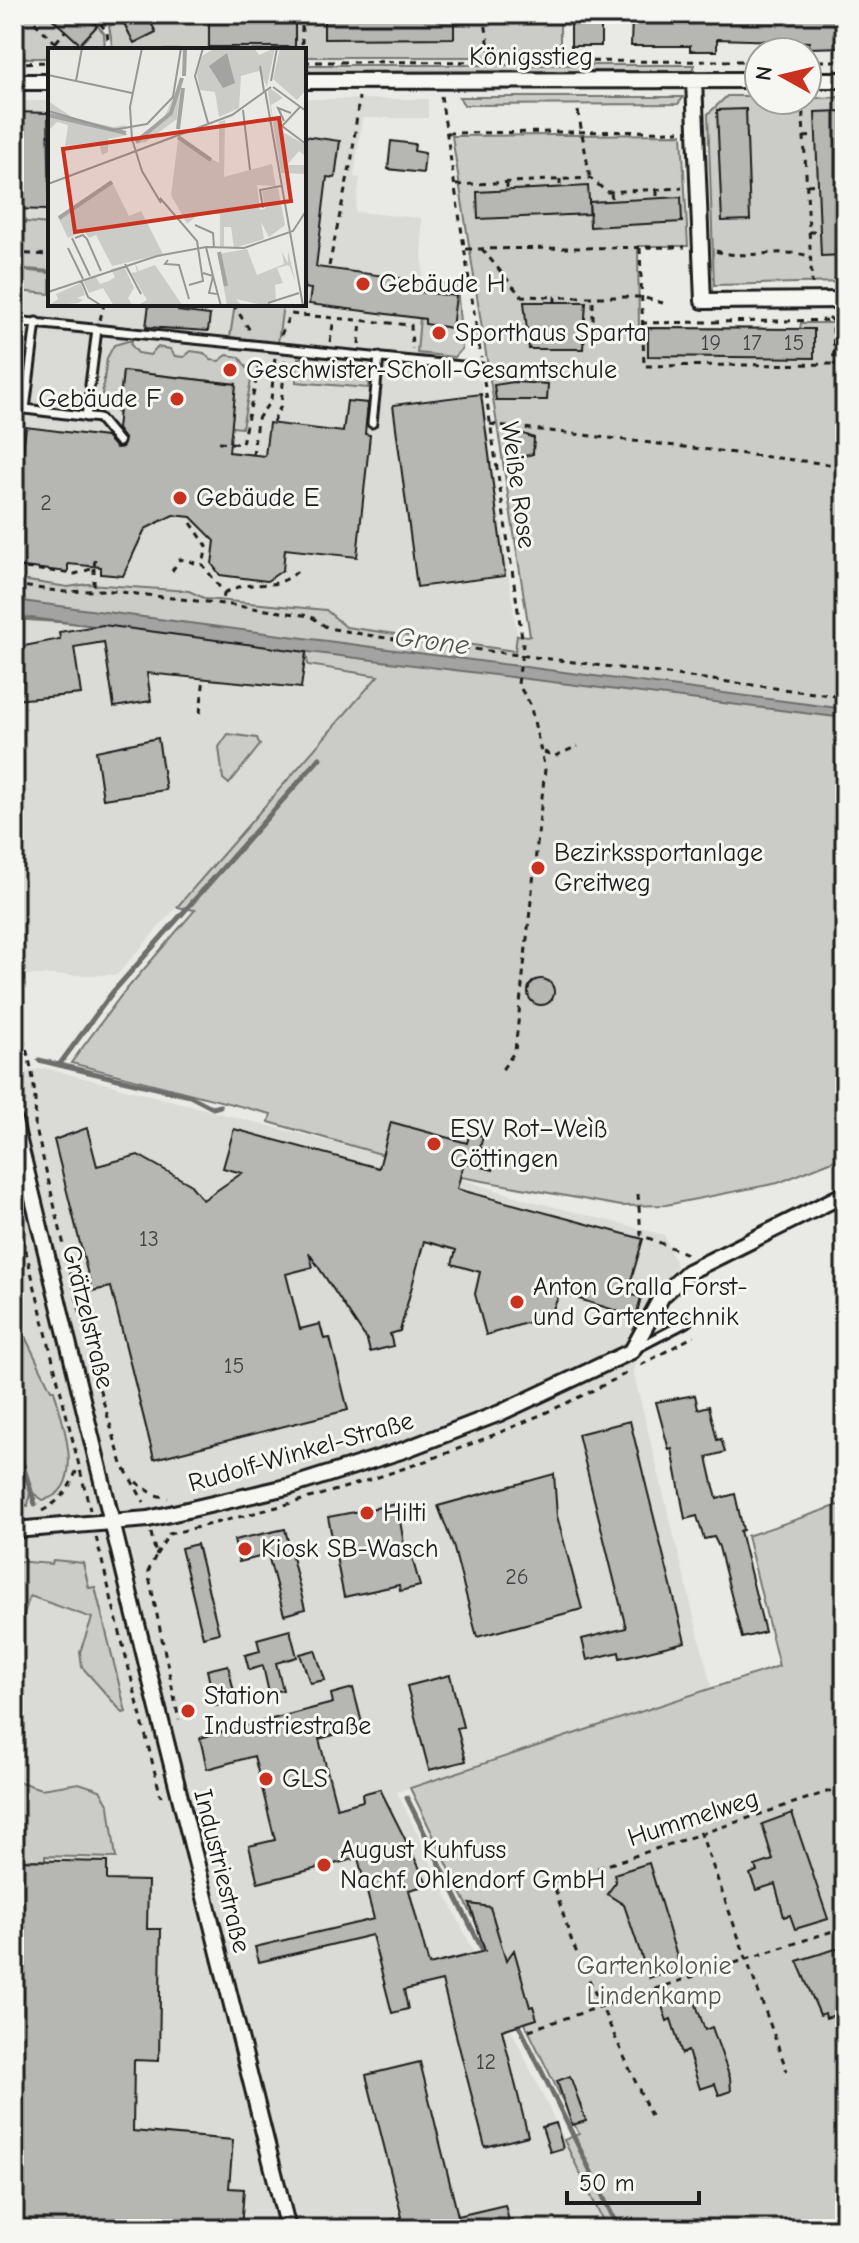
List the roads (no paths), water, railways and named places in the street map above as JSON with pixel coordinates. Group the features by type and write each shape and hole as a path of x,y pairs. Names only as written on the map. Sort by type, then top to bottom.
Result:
{"street":[{"path":"694,80 703,301 845,300"},
{"name":"Königsstieg","path":"306,81 743,80"},
{"path":"823,80 845,80"},
{"path":"14,82 48,82"},
{"name":"Grätzelstraße","path":"14,1121 114,1524"},
{"path":"632,1351 662,1296 692,1269 845,1194"},
{"name":"Rudolf-Winkel-Straße","path":"14,1530 94,1526 148,1519 291,1486 404,1450 500,1413 632,1351"},
{"name":"Industriestraße","path":"114,1524 176,1788 288,2229"}],"lane":[{"path":"14,321 482,368"},
{"path":"36,322 25,409 99,418 119,442"},
{"path":"90,385 97,329"},
{"path":"372,423 379,357"},
{"path":"86,417 89,396"},
{"path":"14,1189 30,1186"},
{"name":"Rudolf-Winkel-Straße","path":"632,1351 687,1322"}],"waterway":[{"path":"39,1060 59,1065 112,993 320,758"},
{"path":"59,1065 190,1096 213,1108 220,1106"},
{"path":"14,1436 35,1504"},
{"path":"407,1798 485,1955"},
{"path":"517,2021 619,2229"}],"place":[{"name":"Gebäude H","path":"363,284"},
{"name":"Sporthaus Sparta","path":"439,333"},
{"name":"Geschwister-Scholl-Gesamtschule","path":"230,370"},
{"name":"Gebäude F","path":"177,399"},
{"name":"Gebäude E","path":"180,498"},
{"name":"Bezirkssportanlage Greitweg","path":"538,868"},
{"name":"ESV Rot–Weìß Göttingen","path":"434,1144"},
{"name":"Anton Gralla Forst- und Gartentechnik","path":"517,1302"},
{"name":"Hilti","path":"367,1513"},
{"name":"Kiosk SB-Wasch","path":"245,1549"},
{"name":"Station Industriestraße","path":"188,1711"},
{"name":"GLS","path":"266,1779"},
{"name":"August Kuhfuss Nachf. Ohlendorf GmbH","path":"324,1865"}],"water label":[{"name":"Grone","path":"432,641"}],"park label":[{"name":"Gartenkolonie Lindenkamp","path":"654,1981"}]}
